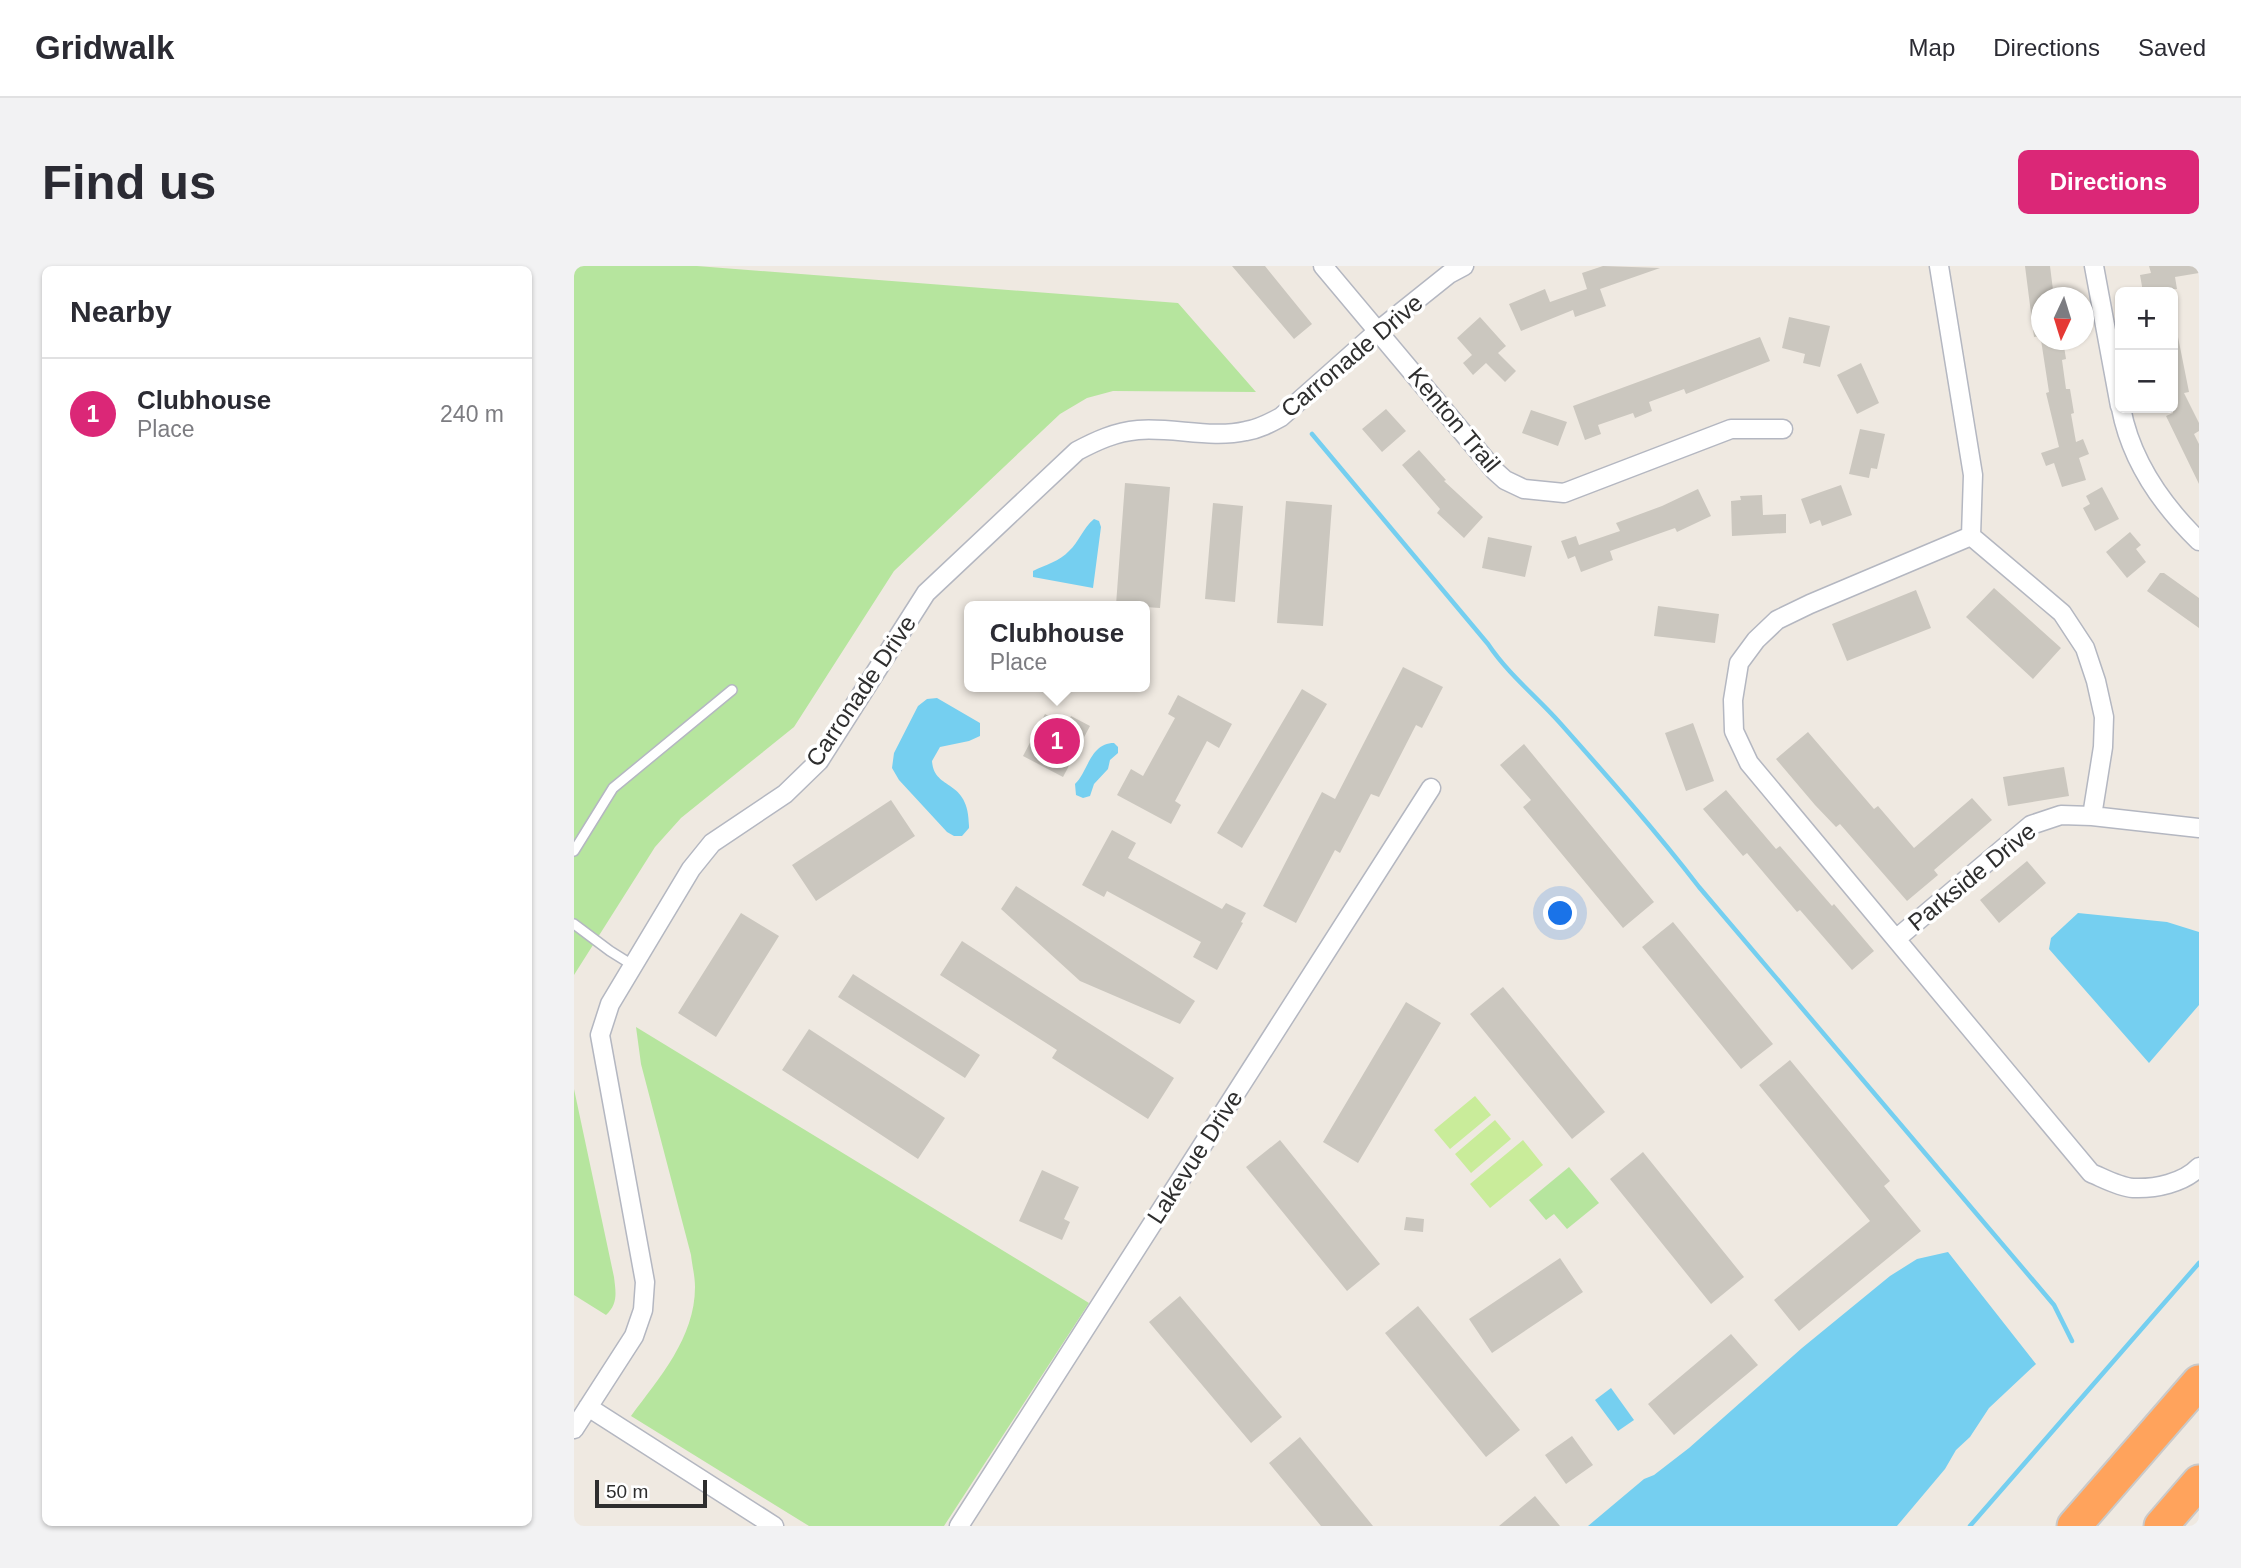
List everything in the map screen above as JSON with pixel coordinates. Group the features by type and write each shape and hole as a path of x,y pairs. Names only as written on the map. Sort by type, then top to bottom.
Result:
{"highway":[{"path":"2074,1526 2199,1382"},
{"path":"2161,1526 2199,1482"}],"street":[{"name":"Kenton Trail","path":"1323,266 1379,330 1485,462 1506,480 1524,489 1550,493 1576,490 1731,429 1783,429"},
{"name":"Carronade Drive","path":"574,1429 634,1336 643,1310 645,1282 600,1035 610,1004 691,869 712,843 785,794 819,761 926,593 1077,451 1106,436 1138,430 1225,433 1245,432 1266,425 1281,417 1379,330 1449,274 1464,266"},
{"path":"1938,266 1973,475 1971,536"},
{"path":"2094,266 2115,380"},
{"path":"2122,413 2131,444 2150,484 2172,515 2199,541"},
{"path":"1971,536 2062,613 2085,648 2104,717 2104,747 2092,816"},
{"path":"1971,536 1810,604 1777,621 1756,639 1739,663 1733,700 1734,731 1749,763 2091,1173 2131,1188 2169,1185 2199,1167"},
{"name":"Lakevue Drive","path":"959,1526 1432,788"},
{"name":"Parkside Drive","path":"1896,939 2031,825 2061,815 2199,828"},
{"path":"588,1407 775,1526"}],"lane":[{"path":"574,851 613,788 732,690"},
{"path":"574,924 634,966"}],"green space":[{"path":"574,266 697,266 1178,303 1256,392 1113,391 1087,398 1060,414 894,571 794,727 681,818 655,847 574,975"},
{"path":"636,1027 1089,1303 944,1526 809,1526 631,1416 664,1372 682,1340 689,1323 695,1287 691,1255 641,1064"},
{"path":"574,1089 614,1277 616,1293 606,1315 574,1295"},
{"path":"1475,1096 1491,1115 1450,1149 1434,1130"},
{"path":"1495,1120 1511,1139 1471,1173 1455,1154"},
{"path":"1523,1140 1543,1165 1490,1208 1470,1184"},
{"path":"1569,1167 1599,1203 1567,1229 1554,1214 1546,1220 1529,1200"}],"water":[{"path":"1094,519 1099,521 1101,527 1093,588 1033,577 1033,571 1065,554"},
{"path":"937,698 980,723 980,736 940,747 932,761 934,771 964,800 969,828 962,836 947,832 899,780 892,768 894,753 918,706 927,699"},
{"path":"1114,743 1118,747 1118,753 1094,784 1090,796 1083,798 1076,795 1075,784 1095,753 1106,744"},
{"path":"2078,913 2167,922 2199,932 2199,1005 2149,1063 2049,949 2051,938"},
{"path":"1948,1252 2036,1364 1989,1408 1970,1437 1956,1450 1945,1469 1897,1526 1588,1526 1644,1479 1654,1475 1689,1448 1802,1348 1890,1276 1917,1259"},
{"path":"1611,1388 1634,1420 1618,1431 1595,1400"}],"building":[{"path":"1232,266 1265,266 1312,324 1294,339"},
{"path":"1603,266 1660,268 1600,289 1606,306 1575,317 1573,310 1521,331 1509,304 1545,289 1550,302 1587,289 1582,273"},
{"path":"2025,266 2050,266 2053,287 2031,287 2031,313"},
{"path":"2149,266 2199,266 2199,273 2175,277 2177,287 2142,287 2140,275 2151,273"},
{"path":"1480,317 1506,346 1498,353 1516,371 1505,382 1486,363 1473,375 1463,363 1472,355 1457,338"},
{"path":"1789,317 1830,326 1820,367 1803,363 1805,354 1782,348"},
{"path":"1760,337 1770,361 1686,394 1684,389 1649,402 1652,411 1635,418 1633,413 1598,425 1601,434 1585,440 1573,406"},
{"path":"2178,337 2189,392 2184,393 2199,423 2199,431 2194,434 2199,444 2199,484 2166,416 2178,413"},
{"path":"2043,350 2065,350 2066,359 2062,360 2066,389 2070,389 2076,442 2083,439 2089,454 2079,458 2086,480 2062,487 2054,463 2046,466 2041,453 2059,447 2046,393 2049,392"},
{"path":"1861,363 1879,403 1857,414 1837,375"},
{"path":"1386,409 1406,431 1382,452 1362,429"},
{"path":"1531,410 1567,422 1558,446 1522,433"},
{"path":"1860,429 1885,434 1877,469 1871,468 1869,478 1849,474"},
{"path":"1419,450 1446,480 1444,481 1483,517 1464,538 1437,513 1440,509 1402,465"},
{"path":"1125,483 1170,487 1160,608 1150,607 1150,601 1116,601"},
{"path":"1841,485 1852,515 1822,526 1820,520 1810,524 1801,499"},
{"path":"2102,487 2119,519 2095,531 2083,508 2090,504 2086,496"},
{"path":"1698,489 1711,516 1677,532 1675,528 1610,551 1613,560 1581,572 1575,556 1568,559 1561,541 1576,536 1579,545 1620,531 1616,523"},
{"path":"1762,495 1763,515 1786,514 1786,533 1732,536 1731,501 1741,500 1740,496"},
{"path":"1286,501 1332,505 1323,626 1277,623"},
{"path":"1213,503 1243,506 1235,602 1205,599"},
{"path":"2130,532 2141,545 2136,549 2146,562 2127,578 2106,552"},
{"path":"1488,537 1532,546 1525,577 1482,568"},
{"path":"2160,573 2164,573 2199,598 2199,628 2147,591"},
{"path":"1994,588 2061,648 2033,679 1966,617"},
{"path":"1916,590 1931,628 1847,661 1832,624"},
{"path":"1658,606 1719,614 1715,643 1654,636"},
{"path":"1403,667 1443,687 1422,728 1416,725 1379,797 1371,794 1340,853 1335,850 1296,923 1263,906 1322,792 1335,799"},
{"path":"1302,689 1327,704 1242,848 1217,833"},
{"path":"1178,695 1232,724 1219,748 1207,741 1175,801 1181,805 1171,824 1117,795 1131,769 1143,776 1175,718 1168,714"},
{"path":"1045,714 1066,725 1071,716 1090,726 1063,777 1023,756"},
{"path":"1693,723 1714,781 1686,791 1665,733"},
{"path":"1808,732 1874,809 1878,806 1914,848 1972,798 1992,820 1934,870 1938,875 1907,901 1840,824 1836,827 1776,759"},
{"path":"1524,744 1654,902 1623,928 1523,807 1531,800 1500,765"},
{"path":"2064,767 2069,796 2008,806 2003,777"},
{"path":"1726,790 1776,849 1780,846 1874,951 1852,970 1800,910 1797,912 1747,853 1743,856 1703,809"},
{"path":"891,800 915,836 816,901 792,865"},
{"path":"1112,830 1136,843 1128,858 1222,909 1226,903 1246,913 1217,970 1193,957 1201,942 1107,891 1104,897 1082,885"},
{"path":"2027,861 2046,883 1999,923 1980,900"},
{"path":"1016,886 1195,1001 1180,1024 1080,981 1001,909"},
{"path":"741,913 779,936 716,1037 678,1013"},
{"path":"1673,922 1773,1044 1741,1069 1642,947"},
{"path":"962,941 1174,1078 1148,1119 1052,1058 1057,1050 940,975"},
{"path":"853,974 980,1055 965,1078 838,997"},
{"path":"1503,987 1605,1112 1572,1139 1470,1014"},
{"path":"1406,1002 1441,1023 1358,1163 1323,1142"},
{"path":"809,1029 945,1118 918,1159 782,1070"},
{"path":"1790,1060 1890,1181 1884,1186 1921,1231 1799,1331 1774,1300 1870,1221 1759,1085"},
{"path":"1280,1140 1380,1264 1347,1291 1246,1167"},
{"path":"1643,1152 1744,1277 1711,1304 1610,1179"},
{"path":"1042,1170 1079,1187 1064,1219 1070,1222 1062,1240 1019,1221"},
{"path":"1406,1217 1424,1219 1423,1232 1404,1230"},
{"path":"1560,1258 1583,1292 1492,1353 1469,1319"},
{"path":"1180,1296 1282,1417 1251,1443 1149,1322"},
{"path":"1418,1306 1520,1430 1486,1457 1385,1333"},
{"path":"1731,1334 1758,1365 1674,1435 1648,1404"},
{"path":"1572,1436 1593,1465 1566,1484 1545,1455"},
{"path":"1300,1437 1373,1526 1321,1526 1269,1463"},
{"path":"1535,1496 1560,1526 1499,1526"}],"waterway":[{"path":"1312,434 1504,665 1560,723 1631,804 2054,1305 2072,1341"},
{"path":"1970,1526 2199,1263"}],"place":[{"name":"Clubhouse","path":"1057,741"}]}
